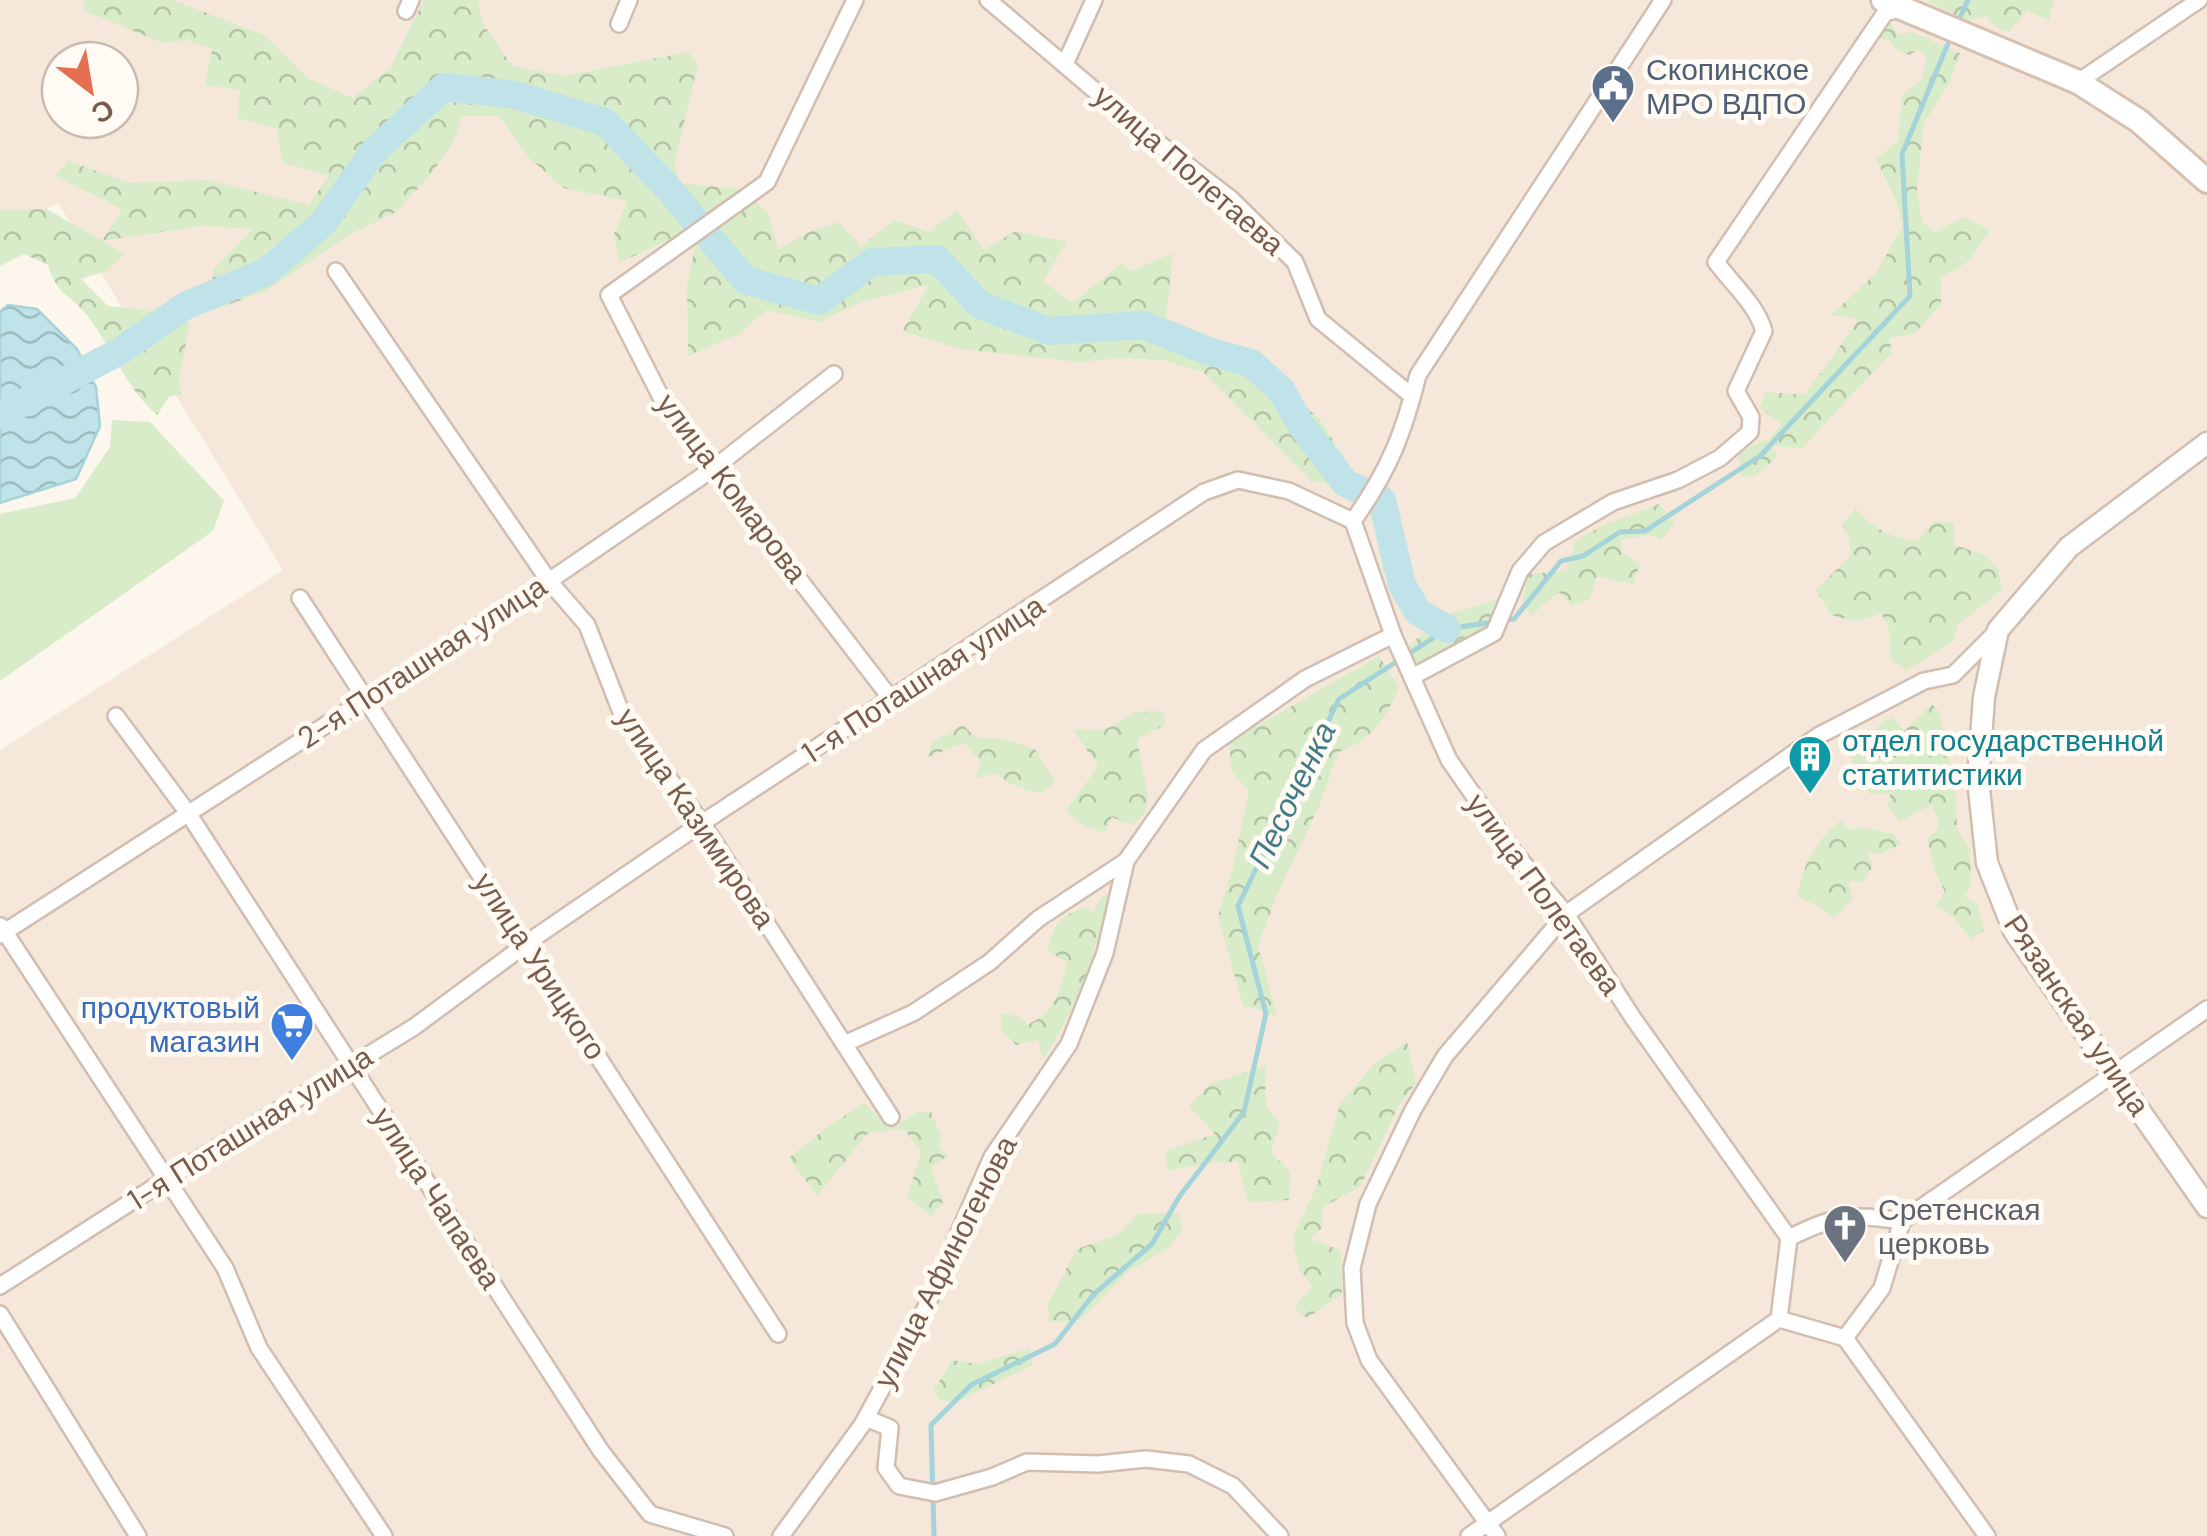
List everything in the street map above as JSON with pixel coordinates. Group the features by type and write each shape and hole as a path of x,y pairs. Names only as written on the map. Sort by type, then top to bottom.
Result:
{"main road":[{"path":"1899,3 2078,82 2140,120 2207,181"}],"street":[{"path":"619,24 630,0"},
{"name":"улица Комарова","path":"855,0 767,182 609,295 665,405 892,700"},
{"name":"улица Полетаева","path":"988,0 1138,128 1231,199 1295,262 1318,319 1412,396"},
{"path":"1064,64 1094,0"},
{"path":"1353,520 1382,479 1404,428 1418,376 1663,0"},
{"path":"2078,82 2198,0"},
{"path":"1412,678 1494,633 1520,571 1544,544 1612,502 1678,480 1720,458 1750,432 1750,417 1736,391 1764,331 1758,312 1716,262 1885,13 1899,3"},
{"name":"улица Казимирова","path":"336,271 549,581 587,625 623,717 702,823 891,1117"},
{"name":"2-я Поташная улица","path":"2,930 549,581 714,468 834,374"},
{"path":"1492,1529 1369,1360 1355,1323 1352,1268 1368,1204 1413,1110 1446,1056 1566,914 1818,736 1924,681 1953,675 1998,630 2069,547 2207,443"},
{"name":"1-я Поташная улица","path":"0,1286 414,1027 702,823 1204,492 1238,480 1289,491 1353,520"},
{"name":"улица Полетаева","path":"1353,520 1393,635 1449,760 1509,846 1566,914 1633,1018 1789,1238"},
{"name":"улица Урицкого","path":"300,598 778,1334"},
{"name":"Рязанская улица","path":"1998,630 1984,697 1978,780 1988,863 2014,931 2207,1208"},
{"name":"улица Афиногенова","path":"782,1536 866,1418 927,1305 992,1157 1069,1044 1105,953 1126,860 1204,750 1305,679 1393,635"},
{"name":"улица Чапаева","path":"116,716 188,813 601,1451 650,1514 725,1536"},
{"path":"844,1044 912,1013 990,962 1038,918 1126,860"},
{"path":"2,930 225,1268 259,1348 384,1536"},
{"path":"1845,1338 1882,1288 1902,1221 2207,1009"},
{"path":"1468,1536 1492,1529 1779,1319 1789,1238 1836,1217 1853,1215 1902,1221"},
{"path":"0,1314 138,1536"},
{"path":"1779,1319 1845,1338 1987,1536"},
{"path":"866,1418 890,1428 886,1468 899,1486 935,1494 1027,1462 1098,1464 1146,1459 1190,1464 1232,1486 1280,1536"}],"shaded area":[{"path":"0,0 2207,0 2207,1536 0,1536 0,750 283,570 58,203 0,234"}],"green space":[{"path":"84,0 173,0 264,35 308,78 353,98 390,68 424,0 478,0 482,22 512,66 565,76 688,52 698,64 675,162 678,183 740,189 768,212 778,249 839,222 861,247 894,220 928,232 957,210 984,250 1016,231 1067,242 1043,281 1072,303 1122,263 1131,271 1173,253 1166,318 1255,355 1320,420 1348,463 1330,483 1313,482 1203,372 1163,360 1120,358 1079,362 960,349 902,331 929,285 862,302 819,322 766,310 741,333 688,356 687,285 695,247 672,238 619,263 614,234 628,201 564,188 530,159 499,116 462,116 454,140 432,173 396,212 351,234 262,293 207,312 214,269 252,229 201,226 102,241 122,209 55,176 68,161 130,183 208,180 309,205 328,176 282,162 277,129 238,118 240,90 205,85 212,49 187,40 162,43 83,10"},
{"path":"1926,0 2054,0 2049,20 2027,11 2009,32 1994,26 1986,16 1967,21"},
{"path":"1875,13 1890,21 1897,34 1913,32 1960,53 1950,82 1924,123 1917,188 1922,222 1935,232 1964,217 1991,230 1966,263 1941,278 1941,305 1914,334 1889,338 1892,352 1802,448 1772,446 1778,456 1756,476 1741,477 1738,452 1770,438 1781,424 1760,408 1766,392 1805,395 1859,319 1831,315 1877,272 1903,225 1876,159 1898,141 1902,96 1923,78 1926,55 1919,49 1909,55 1894,48 1889,40 1877,39 1870,20"},
{"path":"47,209 125,254 106,271 81,279 108,306 145,310 190,324 179,378 181,394 169,397 157,415 129,381 84,311 56,284 48,265 24,254 0,266 0,210"},
{"path":"112,420 150,422 224,501 213,531 0,681 0,514 75,498 110,447"},
{"path":"1391,492 1401,550 1383,571 1371,513 1382,493"},
{"path":"1659,504 1675,523 1661,540 1649,535 1621,540 1622,552 1640,564 1633,584 1597,577 1590,599 1572,606 1559,592 1530,616 1523,600 1529,574 1566,571 1576,540"},
{"path":"1856,509 1884,531 1908,540 1917,541 1934,521 1954,523 1954,545 1982,554 1998,568 2002,590 1958,624 1953,641 1906,671 1890,658 1890,632 1881,613 1857,622 1831,615 1816,590 1851,555 1849,536 1842,524"},
{"path":"1407,571 1423,603 1450,614 1499,599 1500,637 1484,649 1457,642 1417,664 1408,647 1429,628 1415,620 1393,579"},
{"path":"1379,656 1399,687 1376,727 1360,742 1338,752 1321,802 1279,890 1258,946 1277,1016 1243,1005 1218,917 1249,791 1232,772 1229,742"},
{"path":"1932,704 1940,713 1956,797 1957,828 1970,849 1971,887 1964,896 1977,904 1984,930 1971,939 1952,916 1935,906 1945,892 1927,839 1938,828 1938,816 1931,805 1900,821 1888,808 1890,794 1870,794 1857,777 1849,749 1892,716 1904,731"},
{"path":"1163,711 1165,725 1137,739 1148,797 1146,812 1132,825 1112,817 1104,833 1083,825 1066,811 1098,766 1073,730 1106,729 1136,712"},
{"path":"963,725 976,738 1005,739 1035,749 1055,782 1041,794 1011,784 996,773 974,779 981,762 964,743 928,757 932,742"},
{"path":"1841,820 1850,830 1860,827 1894,834 1901,844 1880,854 1866,851 1873,866 1864,881 1849,882 1853,899 1834,918 1797,897 1812,854"},
{"path":"1109,892 1084,979 1043,1059 1038,1040 1016,1045 1001,1029 1001,1013 1017,1016 1028,1024 1044,1013 1059,990 1067,962 1048,951 1052,934 1065,917 1078,910 1087,907 1094,913 1099,900"},
{"path":"1407,1042 1416,1083 1398,1107 1360,1187 1323,1207 1322,1228 1310,1238 1341,1251 1342,1294 1307,1318 1294,1308 1312,1286 1299,1269 1293,1236 1316,1188 1340,1104 1376,1062"},
{"path":"1265,1065 1266,1107 1280,1123 1271,1152 1290,1172 1289,1200 1248,1202 1238,1162 1214,1162 1167,1171 1166,1151 1215,1134 1189,1106 1210,1084"},
{"path":"865,1103 883,1122 903,1121 918,1111 931,1112 941,1135 939,1147 948,1156 931,1167 943,1203 931,1216 907,1198 921,1152 904,1129 868,1133 817,1196 789,1158"},
{"path":"1139,1213 1179,1213 1182,1232 1166,1250 1130,1270 1080,1320 1050,1323 1048,1304 1077,1249 1117,1235"},
{"path":"1030,1348 1033,1365 959,1401 940,1401 934,1390 952,1360 977,1364"}],"water":[{"path":"8,305 37,309 77,349 96,387 100,426 76,479 0,503 0,312"}],"waterway":[{"name":"Песоченка","path":"1957,24 1968,0"},
{"name":"Песоченка","path":"934,1536 931,1425 971,1385 1055,1344 1093,1295 1152,1244 1179,1197 1244,1112 1266,1014 1238,906 1339,699 1447,629 1514,619 1561,561 1583,556 1620,532 1645,531 1760,456 1910,296 1902,154 1952,34"},
{"path":"0,415 120,351 185,306 266,272 323,223 374,151 444,87 515,95 605,122 669,189 745,280 819,301 872,262 937,259 980,305 1049,331 1143,325 1251,363 1281,390 1301,425 1345,483 1382,500 1402,585 1418,612 1447,629"}],"place":[{"name":"Скопинское МРО ВДПО","path":"1613,124"},
{"name":"отдел государственной статитистики","path":"1810,795"},
{"name":"продуктовый магазин","path":"292,1062"},
{"name":"Сретенская церковь","path":"1845,1264"}]}
